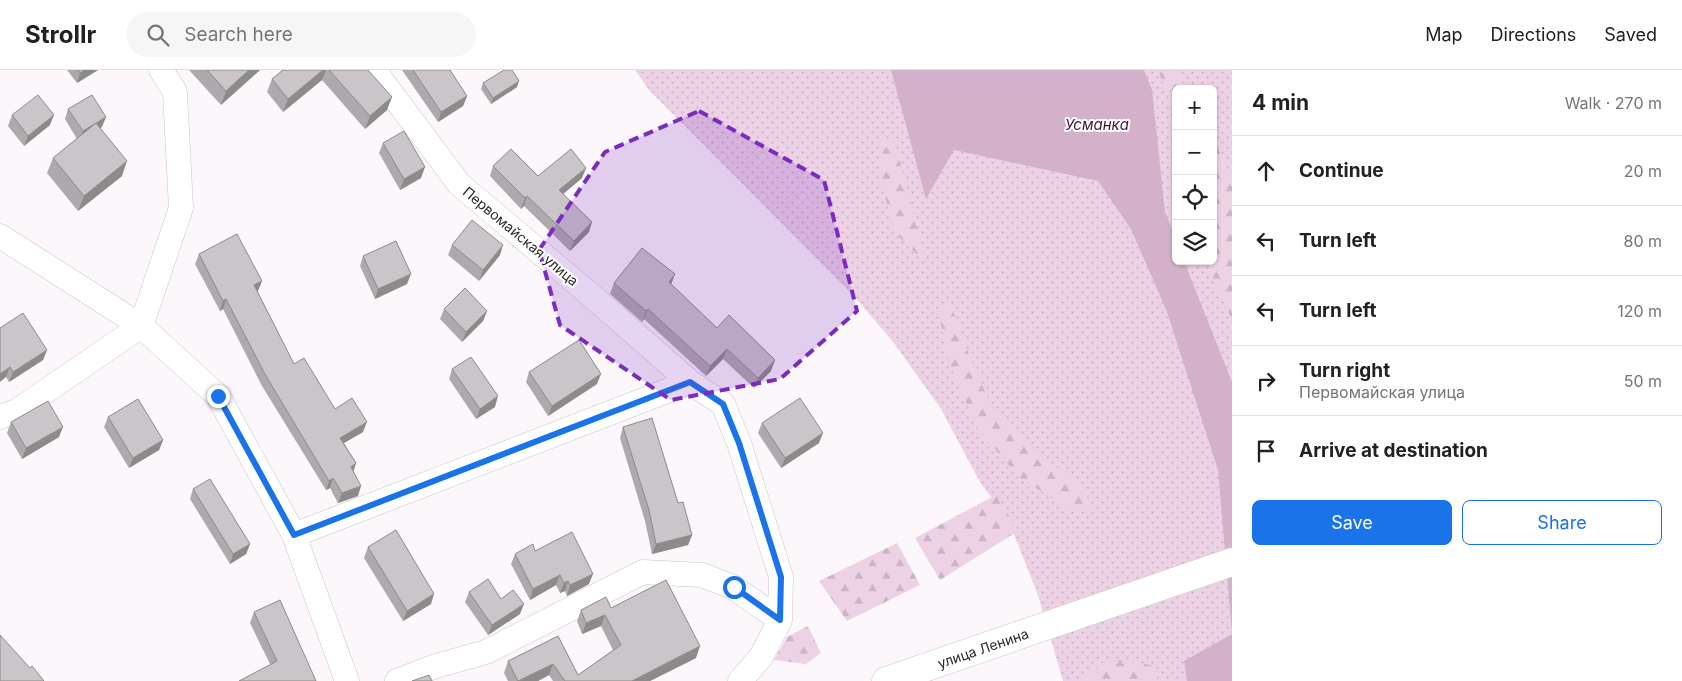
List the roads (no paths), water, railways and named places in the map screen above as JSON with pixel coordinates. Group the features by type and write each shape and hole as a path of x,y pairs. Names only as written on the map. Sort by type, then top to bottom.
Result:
{"main road":[{"name":"улица Ленина","path":"886,681 1232,562"}],"street":[{"path":"0,417 17,411 141,326 181,208 175,92 161,70"},
{"name":"Первомайская улица","path":"374,70 459,184 593,296 690,382 723,404 739,443 781,577 780,620"},
{"path":"0,236 141,326 218,396 294,535 347,681"},
{"path":"294,535 690,382"},
{"path":"397,681 436,666 486,652 643,572 702,575 734,587 780,620 761,657 740,681"}],"water":[{"name":"Усманка","path":"891,70 1144,70 1152,90 1165,212 1172,229 1172,265 1186,265 1232,382 1232,634 1218,470 1167,312 1131,229 1098,181 954,150 926,199"},
{"path":"1232,634 1232,681 1187,681 1184,661"}]}
